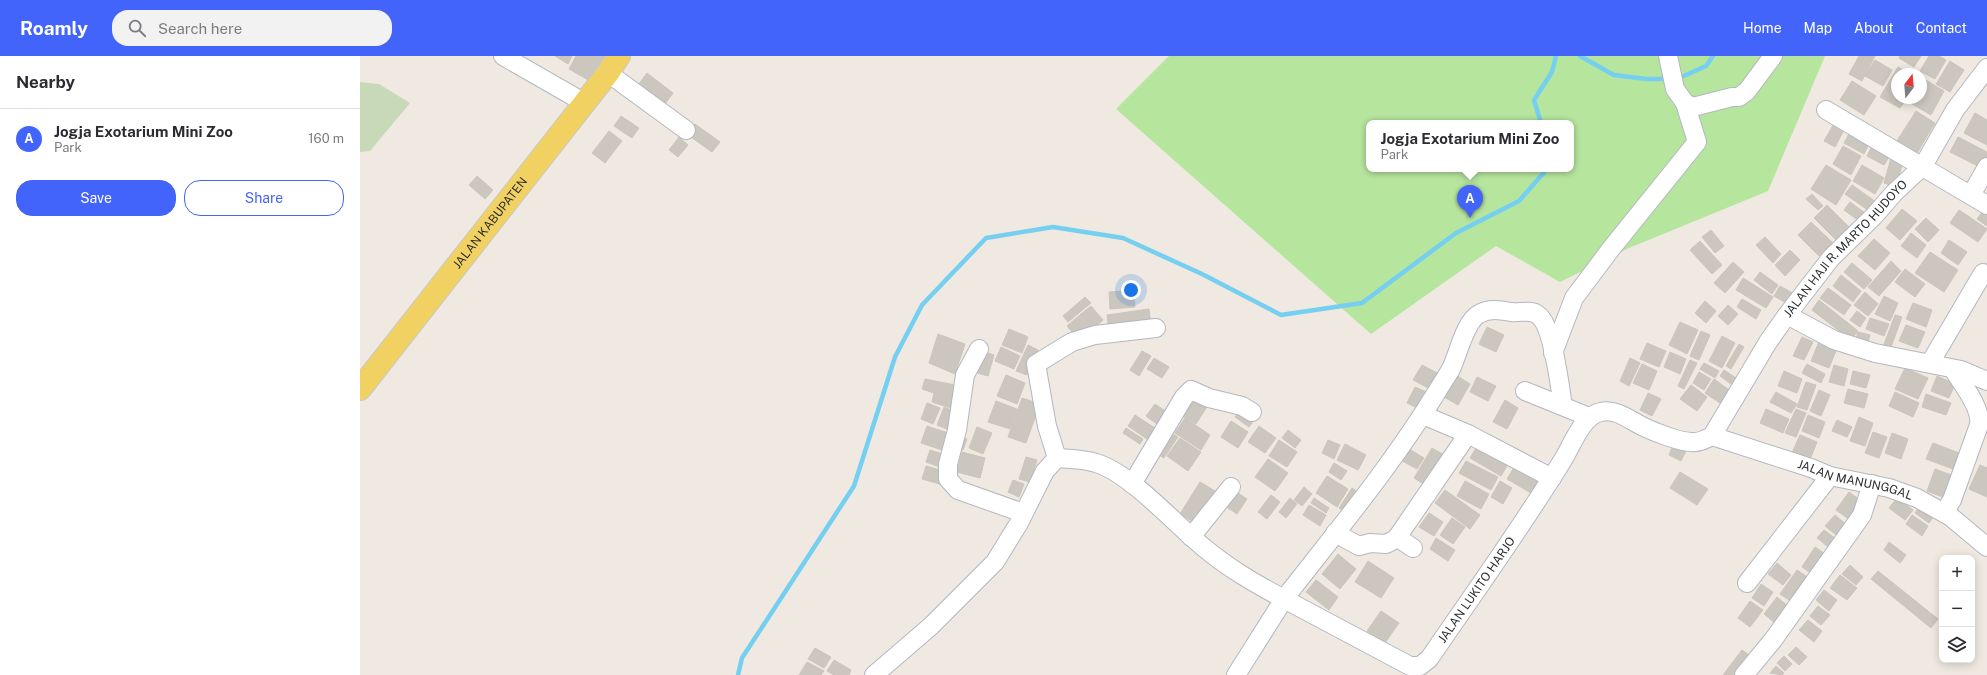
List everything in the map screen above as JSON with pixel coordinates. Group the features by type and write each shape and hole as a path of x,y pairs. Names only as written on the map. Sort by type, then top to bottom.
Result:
{"main road":[{"name":"JALAN KABUPATEN","path":"360,389 613,64"}],"street":[{"path":"503,56 584,102"},
{"path":"1680,96 1693,107 1732,97 1739,97 1747,91 1773,56"},
{"path":"1553,353 1574,298 1610,250 1697,142 1680,96 1669,60"},
{"path":"613,64 686,130"},
{"name":"JALAN HAJI R. MARTO HUDOYO","path":"1712,436 1768,342 1787,315 1831,258 1874,216 1894,192 1923,166 1955,110 1987,68"},
{"path":"1826,110 1987,205"},
{"path":"1971,195 1987,167"},
{"path":"1930,363 1983,273"},
{"path":"1236,675 1284,599 1336,533 1422,415 1450,370 1468,325 1478,314 1495,310 1536,313 1548,328 1559,374 1563,406"},
{"path":"1787,315 1834,340 1875,353 1930,363 1953,369 1987,381"},
{"path":"874,675 931,626 995,562 1019,523 1045,471 1057,458 1047,426 1036,364 1072,342 1095,335 1156,328"},
{"path":"978,349 964,380 957,430 948,464 948,479 958,490 1023,513"},
{"path":"1944,514 1952,500 1979,425 1980,418 1977,409 1953,369"},
{"path":"1132,484 1184,397 1191,390 1209,398 1242,406 1252,412"},
{"path":"1525,391 1589,417 1601,412 1612,412 1622,415 1646,428 1692,442 1702,441 1712,436"},
{"path":"1422,415 1468,434 1552,478"},
{"name":"JALAN LUKITO HARJO","path":"1057,458 1084,460 1109,468 1132,484 1191,537 1241,576 1410,666 1420,666 1429,659 1552,478 1589,417"},
{"path":"1336,533 1359,546 1370,543 1386,544 1396,539 1468,434"},
{"name":"JALAN MANUNGGAL","path":"1712,436 1811,468 1830,476 1889,488 1917,498 1944,514 1987,547"},
{"path":"1747,583 1830,476"},
{"path":"1744,675 1773,640 1862,515 1872,484"},
{"path":"1191,537 1231,487"},
{"path":"1396,539 1401,540 1413,548"}],"green space":[{"path":"1169,56 1825,56 1768,191 1629,248 1560,282 1496,246 1371,334 1116,109"},
{"path":"360,82 379,84 410,103 370,151 360,152"}],"building":[{"path":"555,56 572,56 568,64"},
{"path":"576,56 613,56 597,85 569,69"},
{"path":"1859,56 1875,56 1862,81 1849,74"},
{"path":"1900,56 1921,56 1914,67 1899,58"},
{"path":"1929,56 1939,56 1946,60 1935,79 1927,75 1927,68 1922,68"},
{"path":"1875,60 1891,69 1883,86 1865,76"},
{"path":"1950,61 1964,70 1950,92 1936,84"},
{"path":"647,73 673,93 662,108 636,88"},
{"path":"1891,79 1891,103 1880,97"},
{"path":"1852,81 1876,96 1864,115 1840,100"},
{"path":"1927,81 1944,91 1931,115 1912,104 1927,104"},
{"path":"1893,104 1903,104 1900,108"},
{"path":"1916,111 1935,123 1917,153 1897,141"},
{"path":"1975,113 1987,120 1987,145 1964,133"},
{"path":"621,116 639,128 632,138 614,126"},
{"path":"1836,120 1846,126 1835,147 1824,141"},
{"path":"695,124 720,142 712,152 688,135"},
{"path":"1851,130 1871,140 1864,154 1844,143"},
{"path":"609,131 622,141 605,163 592,153"},
{"path":"679,137 688,145 678,157 669,150"},
{"path":"1958,137 1987,152 1987,162 1984,169 1950,152"},
{"path":"1874,142 1892,152 1884,165 1867,156"},
{"path":"1843,146 1861,156 1851,175 1833,164"},
{"path":"1891,158 1903,161 1896,187 1884,183"},
{"path":"1826,165 1851,180 1836,205 1811,189"},
{"path":"1862,165 1884,178 1875,194 1853,181"},
{"path":"477,176 493,190 485,199 469,185"},
{"path":"1852,185 1879,204 1872,213 1845,194"},
{"path":"1812,194 1823,206 1818,210 1806,199"},
{"path":"1850,202 1865,213 1859,221 1844,210"},
{"path":"1827,205 1849,227 1836,240 1814,218"},
{"path":"1985,208 1987,209 1987,226 1977,219"},
{"path":"1902,209 1917,221 1900,240 1886,228"},
{"path":"1959,210 1987,229 1978,242 1950,223"},
{"path":"1926,218 1939,230 1928,242 1915,229"},
{"path":"1811,222 1833,243 1819,256 1798,235"},
{"path":"1711,230 1724,246 1715,253 1702,237"},
{"path":"1911,233 1926,245 1917,258 1901,246"},
{"path":"1765,237 1781,254 1773,263 1756,245"},
{"path":"1874,239 1890,253 1875,270 1858,256"},
{"path":"1949,240 1967,252 1958,265 1941,253"},
{"path":"1700,241 1722,265 1712,274 1690,250"},
{"path":"1790,250 1800,260 1785,276 1775,265"},
{"path":"1930,252 1958,270 1944,292 1915,273"},
{"path":"1891,261 1901,271 1879,296 1868,287"},
{"path":"1733,262 1744,272 1725,293 1714,283"},
{"path":"1852,263 1872,280 1864,289 1844,272"},
{"path":"1905,269 1925,284 1915,297 1895,282"},
{"path":"1760,272 1778,285 1772,294 1754,280"},
{"path":"1841,275 1861,291 1853,302 1833,286"},
{"path":"1743,278 1773,297 1766,308 1736,290"},
{"path":"1780,286 1798,296 1791,306 1774,296"},
{"path":"1828,288 1851,305 1844,315 1820,298"},
{"path":"1134,290 1135,307 1110,309 1109,292"},
{"path":"1865,292 1878,304 1868,316 1854,305"},
{"path":"1884,296 1898,303 1890,321 1875,314"},
{"path":"1085,297 1091,303 1068,322 1063,316"},
{"path":"1742,299 1761,310 1756,319 1737,307"},
{"path":"1819,300 1858,331 1851,340 1812,310"},
{"path":"1705,301 1716,311 1706,323 1695,313"},
{"path":"1913,303 1932,310 1926,327 1906,319"},
{"path":"1728,305 1738,314 1728,325 1718,316"},
{"path":"1091,306 1103,320 1094,328 1081,314"},
{"path":"1149,309 1151,325 1109,331 1107,315"},
{"path":"1857,311 1866,318 1860,327 1850,320"},
{"path":"1081,314 1094,328 1078,339 1067,326"},
{"path":"1895,315 1902,317 1890,350 1883,347"},
{"path":"1870,318 1889,324 1884,336 1866,329"},
{"path":"1680,322 1698,330 1687,354 1669,345"},
{"path":"1906,325 1925,332 1918,348 1899,341"},
{"path":"1487,327 1504,335 1496,352 1479,344"},
{"path":"1009,329 1028,337 1022,353 1002,345"},
{"path":"1701,331 1710,335 1699,360 1690,356"},
{"path":"1858,332 1870,335 1868,342 1856,339"},
{"path":"938,334 965,344 955,374 929,363"},
{"path":"1722,336 1735,343 1722,368 1709,361"},
{"path":"1802,337 1813,342 1804,360 1793,356"},
{"path":"1820,339 1838,346 1829,368 1811,361"},
{"path":"1647,343 1666,351 1659,367 1640,359"},
{"path":"1739,344 1744,347 1731,369 1726,366"},
{"path":"1028,345 1038,350 1027,375 1016,371"},
{"path":"1001,347 1020,356 1014,369 995,361"},
{"path":"979,350 994,355 988,376 974,372"},
{"path":"1142,351 1151,356 1139,376 1130,370"},
{"path":"1670,352 1686,359 1680,374 1664,367"},
{"path":"1154,358 1169,367 1162,378 1147,369"},
{"path":"1630,358 1640,363 1629,386 1620,381"},
{"path":"1690,360 1697,363 1684,389 1678,386"},
{"path":"1704,363 1719,371 1715,378 1700,369"},
{"path":"1642,364 1657,371 1649,390 1633,383"},
{"path":"1807,364 1825,374 1821,383 1802,373"},
{"path":"1422,365 1441,375 1432,390 1413,380"},
{"path":"1834,365 1848,369 1844,386 1829,382"},
{"path":"1905,368 1928,378 1918,399 1895,389"},
{"path":"1724,370 1736,378 1731,384 1720,376"},
{"path":"1784,371 1802,379 1797,393 1778,386"},
{"path":"1853,371 1870,375 1866,388 1850,384"},
{"path":"1699,372 1711,379 1704,390 1693,383"},
{"path":"1006,375 1025,383 1017,404 997,396"},
{"path":"1456,375 1470,384 1458,405 1444,397"},
{"path":"1937,376 1955,384 1949,398 1931,391"},
{"path":"1477,377 1496,386 1488,401 1470,392"},
{"path":"925,379 960,386 954,409 932,402 934,393 922,389"},
{"path":"1714,379 1732,392 1723,405 1705,393"},
{"path":"1806,382 1816,385 1807,410 1797,407"},
{"path":"1691,385 1707,397 1697,411 1680,399"},
{"path":"1415,387 1431,394 1423,411 1407,403"},
{"path":"1848,389 1868,394 1864,408 1844,403"},
{"path":"1819,390 1830,395 1821,416 1810,411"},
{"path":"1776,392 1797,404 1791,413 1770,402"},
{"path":"1895,392 1919,403 1913,417 1889,406"},
{"path":"1648,393 1661,399 1652,416 1640,410"},
{"path":"1197,394 1210,402 1196,424 1183,416"},
{"path":"1926,394 1951,403 1946,415 1922,407"},
{"path":"1022,398 1040,404 1026,443 1008,437"},
{"path":"1505,400 1518,408 1507,429 1493,422"},
{"path":"996,401 1017,409 1010,429 988,422"},
{"path":"927,403 940,408 933,424 921,419"},
{"path":"1155,404 1171,415 1162,428 1146,416"},
{"path":"1242,406 1257,416 1249,427 1235,417"},
{"path":"944,407 956,412 954,432 937,425"},
{"path":"1766,409 1789,419 1783,433 1760,423"},
{"path":"1796,409 1806,413 1796,437 1785,433"},
{"path":"1135,415 1155,428 1147,439 1128,426"},
{"path":"1808,415 1825,422 1819,438 1802,431"},
{"path":"1859,417 1873,423 1865,446 1850,441"},
{"path":"1185,418 1210,435 1201,450 1175,433"},
{"path":"1837,420 1852,427 1847,437 1832,431"},
{"path":"1231,421 1248,432 1238,448 1221,437"},
{"path":"927,426 954,435 948,452 921,443"},
{"path":"1259,426 1276,438 1265,453 1248,442"},
{"path":"977,427 992,433 983,454 969,448"},
{"path":"1126,428 1143,439 1140,444 1123,433"},
{"path":"1167,430 1178,437 1164,458 1154,452"},
{"path":"1288,430 1301,440 1295,448 1282,438"},
{"path":"1873,432 1887,437 1879,458 1865,453"},
{"path":"1892,433 1908,439 1901,459 1885,453"},
{"path":"1800,435 1817,442 1809,462 1791,455"},
{"path":"960,436 967,439 963,450 956,447"},
{"path":"1180,438 1201,452 1188,471 1167,456"},
{"path":"1279,440 1297,452 1287,467 1269,456"},
{"path":"1328,440 1340,445 1334,459 1322,453"},
{"path":"1479,443 1510,461 1501,476 1470,458"},
{"path":"1933,443 1959,453 1953,469 1926,459"},
{"path":"1345,444 1366,455 1358,470 1337,460"},
{"path":"1673,445 1686,451 1681,461 1669,455"},
{"path":"1404,446 1424,458 1417,469 1397,458"},
{"path":"1432,448 1446,456 1427,486 1414,478"},
{"path":"930,450 949,456 945,469 926,462"},
{"path":"962,452 985,458 980,478 957,472"},
{"path":"1026,457 1037,460 1030,482 1019,479"},
{"path":"1268,459 1288,473 1275,491 1255,477"},
{"path":"1466,461 1498,477 1491,490 1459,473"},
{"path":"1518,461 1541,475 1531,493 1507,479"},
{"path":"1334,463 1347,471 1341,480 1329,472"},
{"path":"1980,465 1987,468 1987,497 1969,489"},
{"path":"926,466 947,472 943,485 922,479"},
{"path":"1935,469 1954,476 1945,498 1927,491"},
{"path":"1680,472 1708,489 1697,505 1670,488"},
{"path":"1327,476 1348,489 1337,507 1316,493"},
{"path":"1013,480 1024,484 1019,497 1008,492"},
{"path":"1465,481 1489,494 1481,509 1457,496"},
{"path":"1500,481 1512,488 1503,504 1491,497"},
{"path":"1200,482 1215,491 1195,523 1180,514"},
{"path":"1304,487 1312,494 1302,506 1294,500"},
{"path":"1352,488 1359,493 1345,512 1339,508"},
{"path":"1445,490 1480,515 1470,529 1435,503"},
{"path":"1235,491 1247,499 1237,514 1225,506"},
{"path":"1849,492 1863,502 1850,520 1836,510"},
{"path":"1271,495 1280,502 1267,519 1258,512"},
{"path":"1290,498 1297,504 1286,518 1279,512"},
{"path":"1314,498 1329,508 1326,513 1311,503"},
{"path":"1897,498 1913,510 1905,520 1889,508"},
{"path":"1309,505 1326,515 1320,526 1303,515"},
{"path":"1920,506 1934,516 1929,523 1915,513"},
{"path":"1429,513 1443,522 1434,536 1419,527"},
{"path":"1835,515 1849,527 1840,538 1825,526"},
{"path":"1912,515 1928,526 1922,536 1906,524"},
{"path":"1452,518 1465,527 1453,544 1440,535"},
{"path":"1824,530 1839,541 1832,550 1817,538"},
{"path":"1436,538 1455,550 1448,561 1430,549"},
{"path":"1889,542 1906,555 1900,563 1884,550"},
{"path":"1815,547 1830,557 1816,577 1802,567"},
{"path":"1338,554 1356,569 1340,589 1322,574"},
{"path":"1368,561 1394,578 1381,598 1355,582"},
{"path":"1777,563 1791,575 1783,585 1768,574"},
{"path":"1850,565 1863,577 1856,585 1842,574"},
{"path":"1797,570 1809,578 1792,602 1780,594"},
{"path":"1878,571 1938,619 1931,628 1871,579"},
{"path":"1840,575 1857,588 1847,600 1830,588"},
{"path":"1316,580 1338,597 1329,610 1306,592"},
{"path":"1761,584 1773,592 1764,606 1752,598"},
{"path":"1824,590 1837,600 1829,611 1816,600"},
{"path":"1777,597 1789,607 1776,624 1764,614"},
{"path":"1750,601 1763,610 1750,627 1738,618"},
{"path":"1818,606 1830,615 1821,625 1810,616"},
{"path":"1381,611 1399,623 1385,643 1367,631"},
{"path":"1808,620 1822,631 1814,642 1799,630"},
{"path":"1796,647 1807,657 1799,665 1788,655"},
{"path":"815,648 831,657 824,668 808,659"},
{"path":"1742,650 1752,657 1739,675 1723,675"},
{"path":"1784,656 1792,664 1785,671 1777,663"},
{"path":"834,660 851,670 849,675 834,675 827,671"},
{"path":"807,662 824,671 821,675 799,675"},
{"path":"1776,666 1784,673 1782,675 1770,673"}],"waterway":[{"path":"1540,120 1534,100 1552,72 1556,56"},
{"path":"1580,56 1614,75 1646,79 1669,79"},
{"path":"1677,79 1706,66 1713,56"},
{"path":"738,675 742,658 854,486 895,357 922,305 986,238 1053,227 1123,238 1202,274 1281,315 1362,303 1456,233 1519,201 1544,172"}],"place":[{"name":"Jogja Exotarium Mini Zoo","path":"1470,218"}]}
